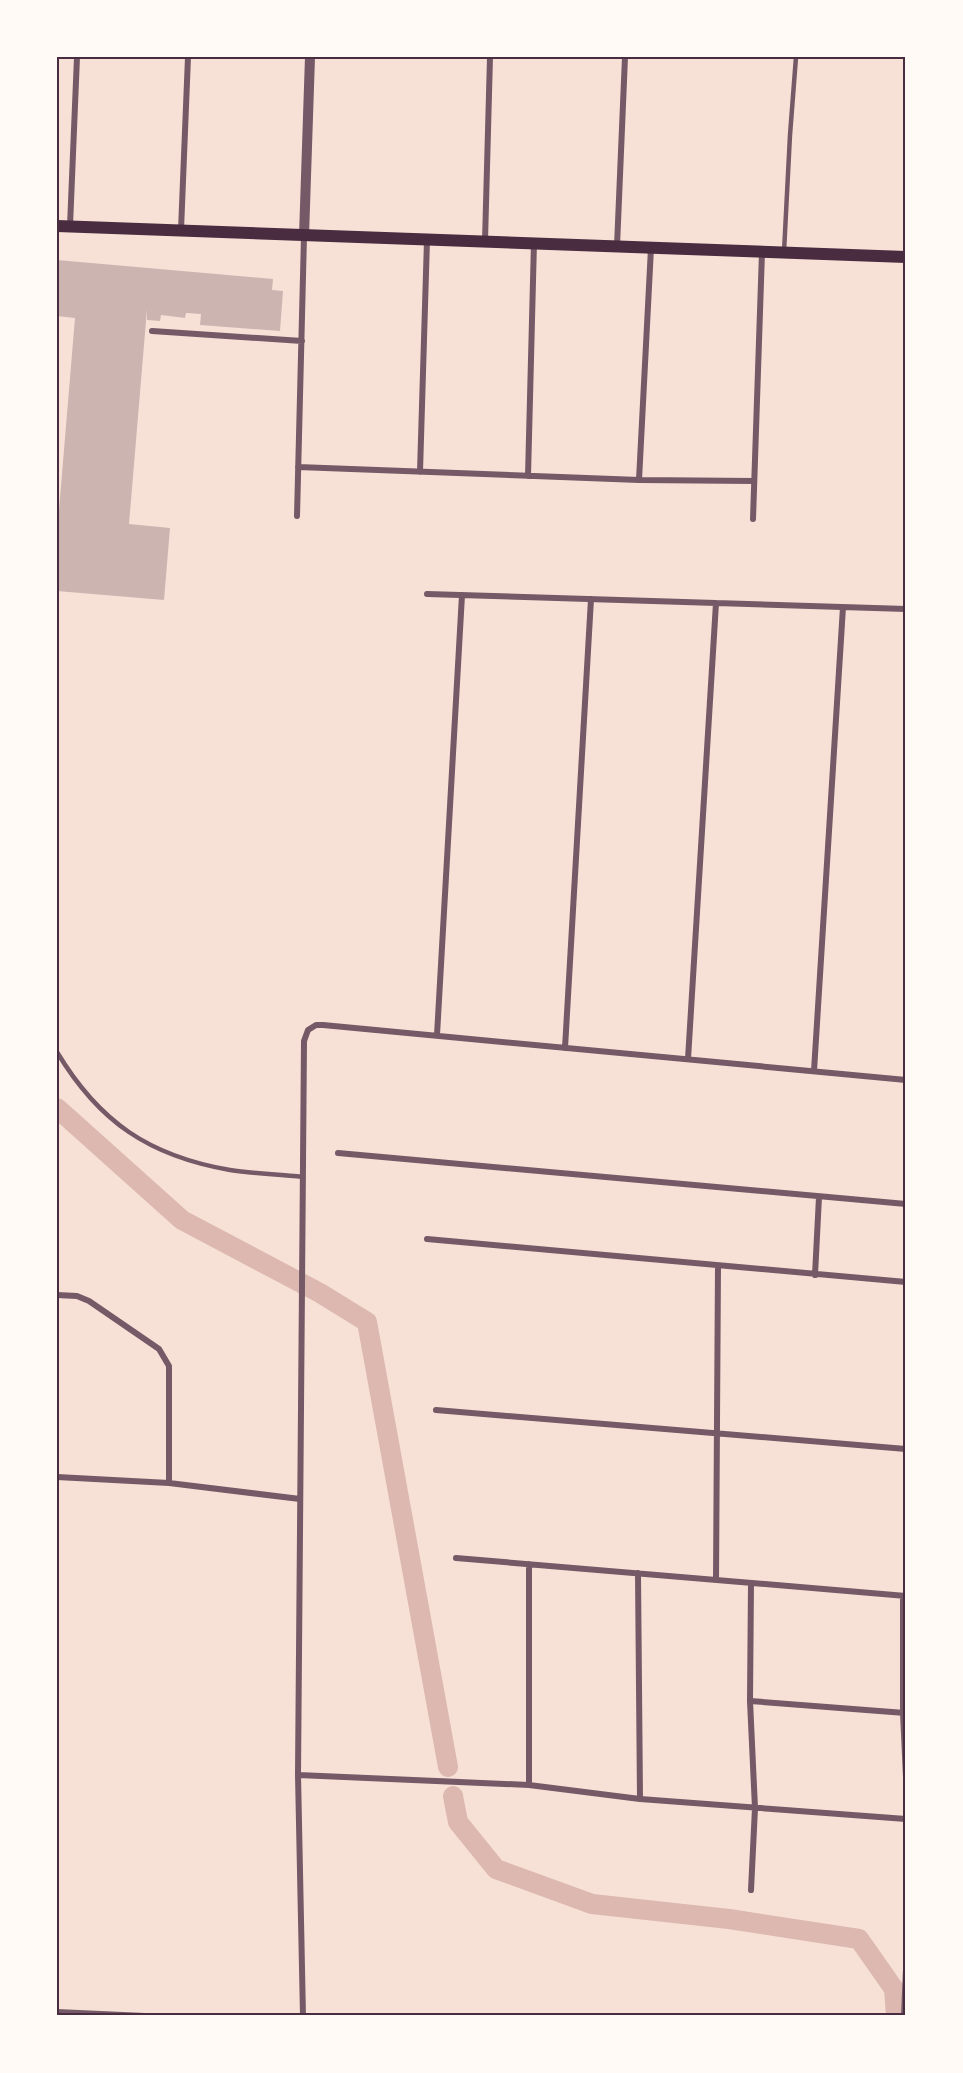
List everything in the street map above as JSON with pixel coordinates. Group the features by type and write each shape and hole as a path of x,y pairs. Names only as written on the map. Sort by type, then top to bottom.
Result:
{"main road":[{"path":"57,225 906,257"}],"street":[{"path":"70,226 77,57"},
{"path":"181,231 188,57"},
{"path":"297,516 310,57"},
{"path":"485,242 490,57"},
{"path":"617,247 625,57"},
{"path":"420,472 427,240"},
{"path":"528,476 534,242"},
{"path":"639,480 651,248"},
{"path":"753,519 762,252"},
{"path":"152,332 302,341"},
{"path":"298,467 639,480 754,481"},
{"path":"427,594 906,609"},
{"path":"437,1035 462,595"},
{"path":"565,1048 591,599"},
{"path":"688,1059 716,603"},
{"path":"814,1071 843,607"},
{"path":"303,2016 298,1775 304,1041 308,1030 316,1025 323,1025 906,1080"},
{"path":"338,1153 906,1204"},
{"path":"815,1275 819,1197"},
{"path":"427,1239 906,1282"},
{"path":"716,1580 717,1266"},
{"path":"57,1296 77,1296 89,1301 159,1349 165,1357 169,1365 169,1483"},
{"path":"436,1410 906,1449"},
{"path":"57,1477 169,1483 300,1499"},
{"path":"456,1558 905,1596 906,1777"},
{"path":"529,1564 529,1785"},
{"path":"638,1573 640,1799"},
{"path":"751,1583 750,1701 755,1808 751,1890"},
{"path":"750,1701 904,1713"},
{"path":"298,1775 529,1785 640,1799 906,1819"},
{"path":"904,2016 906,1969"},
{"path":"57,2012 146,2016"}],"lane":[{"path":"784,252 796,57"},
{"path":"57,1052 69,1072 93,1102 121,1127 152,1148 185,1160 231,1170 303,1177"}],"building":[{"path":"57,260 273,279 272,290 283,291 280,331 200,325 201,314 186,313 185,318 161,315 160,321 147,320 147,309 129,524 170,528 164,600 57,591 57,510 59,510 75,318 57,316"}],"waterway":[{"path":"57,1108 182,1220 320,1293 367,1322 448,1767"},
{"path":"453,1796 458,1822 496,1869 592,1904 729,1919 859,1939 894,1989 896,2016"}]}
